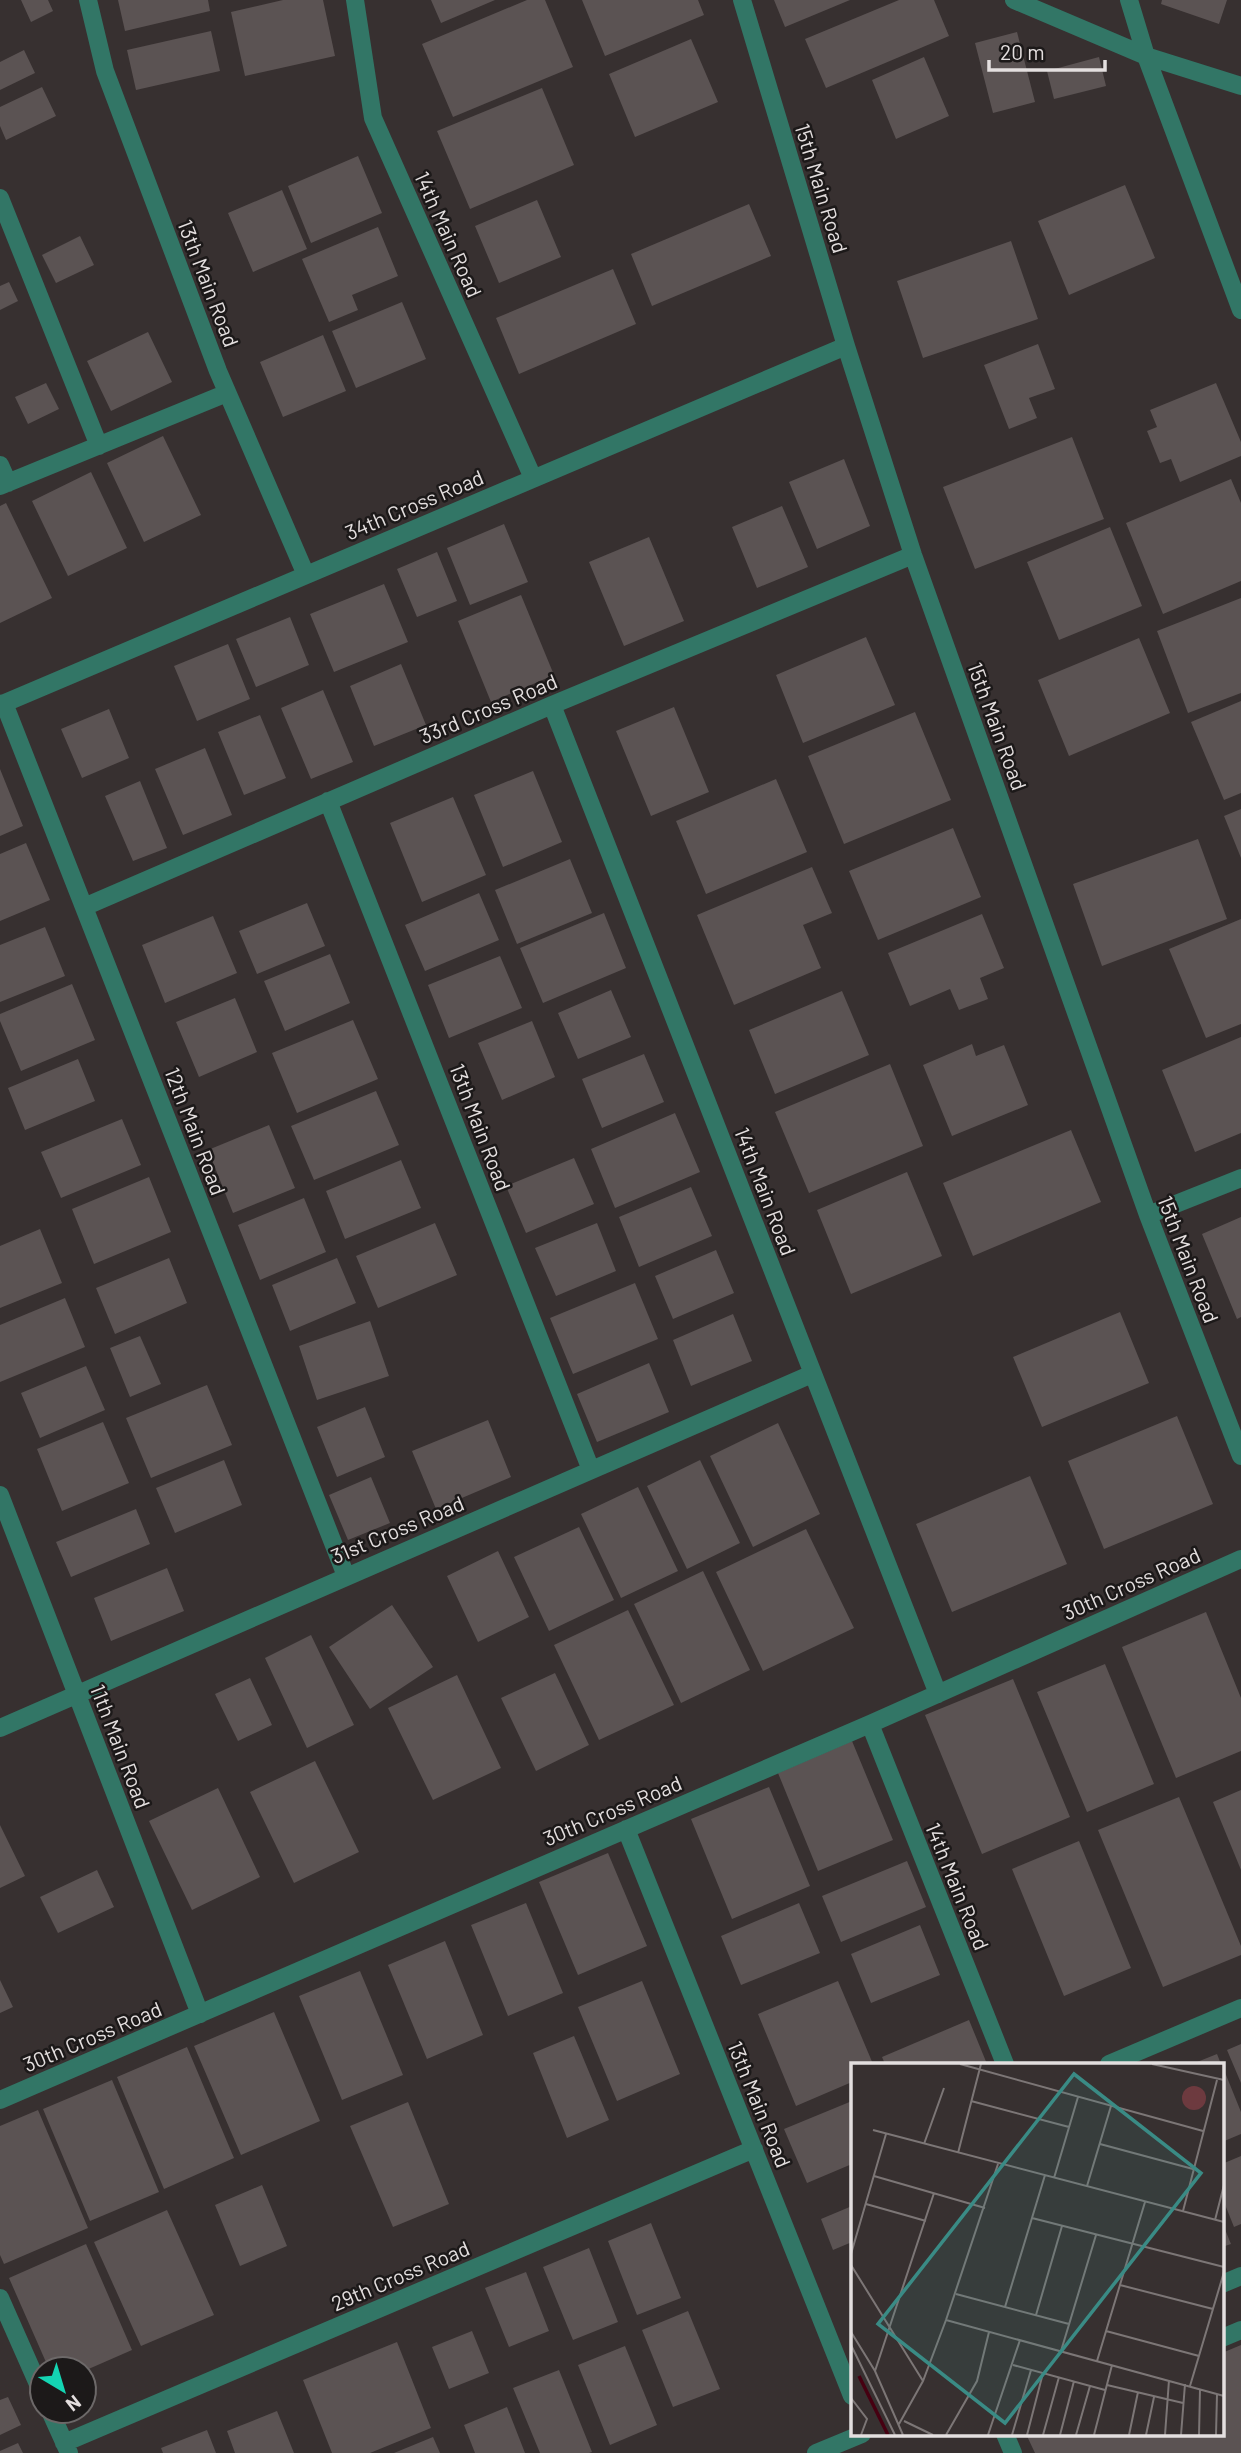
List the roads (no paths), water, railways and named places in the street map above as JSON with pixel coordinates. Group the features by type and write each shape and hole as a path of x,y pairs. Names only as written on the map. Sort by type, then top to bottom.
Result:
{"street":[{"name":"13th Main Road","path":"88,0 105,71 227,393 306,575"},
{"name":"14th Main Road","path":"355,0 373,118 533,478"},
{"name":"15th Main Road","path":"742,0 846,346 913,555 1148,1215 1241,1456"},
{"path":"1014,0 1146,56 1241,86"},
{"path":"1129,0 1146,56 1241,310"},
{"path":"0,198 99,446"},
{"name":"34th Cross Road","path":"2,704 846,346"},
{"path":"0,465 4,484 227,393"},
{"name":"33rd Cross Road","path":"84,907 552,705 913,555"},
{"name":"12th Main Road","path":"2,704 345,1576"},
{"name":"14th Main Road","path":"552,705 938,1694"},
{"name":"13th Main Road","path":"328,802 591,1470"},
{"path":"1148,1215 1241,1178"},
{"name":"31st Cross Road","path":"0,1728 812,1374"},
{"name":"11th Main Road","path":"0,1495 200,2014"},
{"name":"30th Cross Road","path":"0,2100 870,1724 1241,1559"},
{"name":"14th Main Road","path":"870,1724 1005,2063"},
{"name":"13th Main Road","path":"626,1829 851,2393"},
{"path":"1111,2063 1241,2008"},
{"name":"29th Cross Road","path":"66,2448 754,2149"},
{"path":"1224,2283 1241,2276"},
{"path":"0,2298 28,2361"},
{"path":"1224,2337 1241,2330"},
{"path":"56,2425 66,2448"},
{"path":"816,2453 857,2436"},
{"path":"1006,2436 1013,2453"}]}
